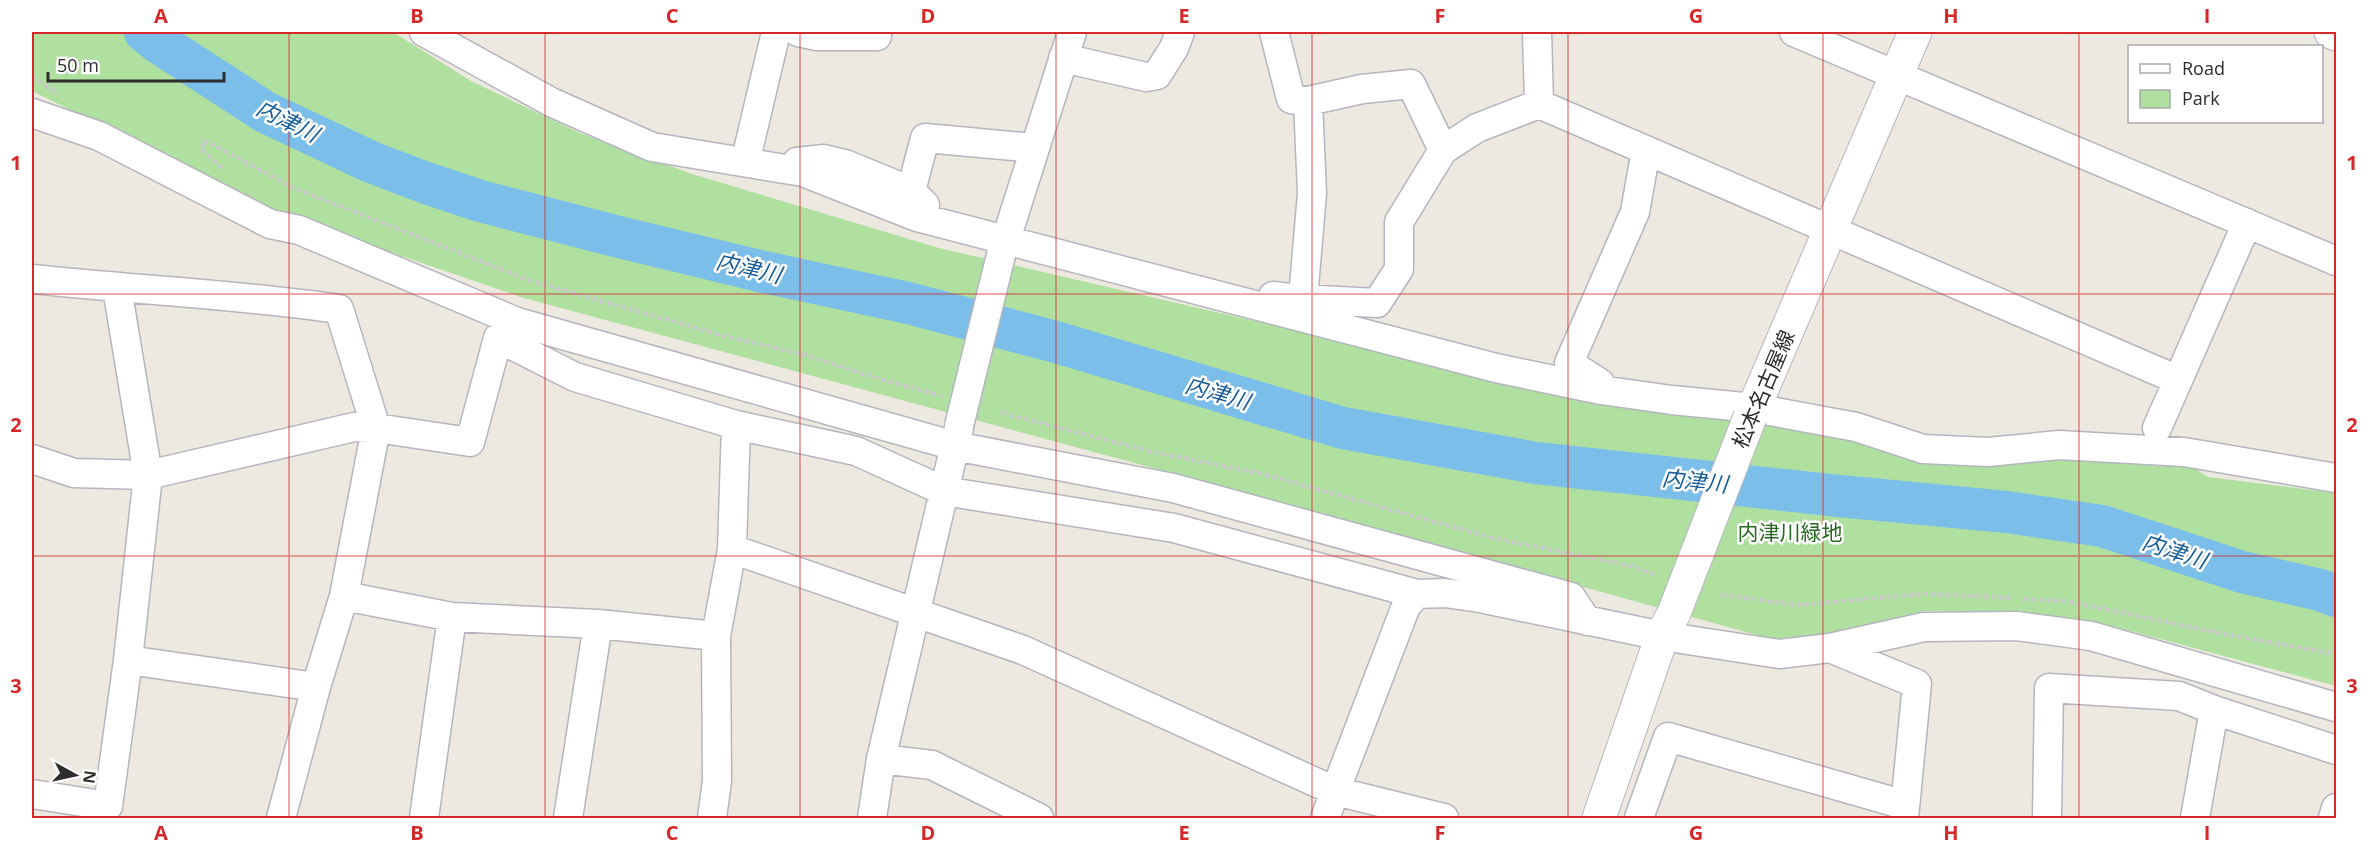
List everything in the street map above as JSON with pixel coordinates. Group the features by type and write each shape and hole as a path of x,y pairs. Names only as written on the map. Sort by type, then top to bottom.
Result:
{"main road":[{"name":"松本名古屋線","path":"1599,819 1668,625 1752,413 1915,32"},
{"path":"2331,32 2337,34"}],"street":[{"path":"424,32 551,102 652,147 715,158 800,167 824,159 845,164 911,190 942,223"},
{"path":"749,146 776,32"},
{"path":"798,32 817,36 877,36 877,32"},
{"path":"872,819 881,759 1003,247 1067,45 1146,77 1156,75 1174,48 1180,32"},
{"path":"1274,32 1292,99 1308,101 1362,89 1411,84 1443,150"},
{"path":"1537,32 1539,104"},
{"path":"1794,32 2337,261"},
{"path":"1299,299 1304,287 1312,193 1308,101"},
{"path":"1200,292 1219,288 1299,299 1377,303 1399,269 1399,222 1443,150 1477,128 1539,104 2178,380"},
{"path":"32,113 99,136 270,225 299,230 517,322 957,436 1173,488 1571,597 1587,621"},
{"path":"911,190 925,138 1035,148"},
{"path":"715,158 749,146 918,217 942,223 1003,247 1200,292 1496,368 1601,390 1856,427 1923,449 1988,452 2059,444 2184,452 2337,478"},
{"path":"1601,390 1600,384 1569,363 1635,212 1646,150"},
{"path":"2157,428 2247,223"},
{"path":"32,279 117,288 268,298 339,309 376,428 344,596 316,687 281,819"},
{"path":"32,796 108,806 128,660 148,476 117,288"},
{"path":"32,459 74,474 148,476 354,427 376,428 470,442 498,338 575,377 736,425 856,451 944,491 1174,528 1417,594 1480,598 1587,621 1668,625 1779,654 1830,648 1924,627 2016,627 2091,636 2337,707"},
{"path":"712,819 717,781 716,636 732,549 736,425"},
{"path":"732,549 1023,651 1335,791 1444,819"},
{"path":"1325,819 1406,606 1417,594"},
{"path":"344,596 452,617 598,624 716,636"},
{"path":"424,819 452,617"},
{"path":"568,819 598,624"},
{"path":"1639,819 1668,737 1904,812 1917,684 1830,648"},
{"path":"128,660 316,687"},
{"path":"2047,819 2049,688 2179,696 2214,710 2337,750"},
{"path":"2195,819 2214,710"},
{"path":"881,759 932,765 1039,819"},
{"path":"2333,819 2337,808"}],"path":[{"path":"228,174 202,150 204,140 296,189 531,280 728,337 806,355 949,398"},
{"path":"1002,413 1149,451 1263,474 1493,538 1632,566 1656,575"}],"green space":[{"name":"内津川緑地","path":"32,32 393,32 471,81 580,133 692,174 939,248 1493,376 1987,457 2185,462 2208,477 2336,493 2336,686 2104,624 2015,611 1924,611 1789,644 1179,475 524,298 285,216 32,91"}],"waterway":[{"name":"内津川","path":"145,32 265,112 371,162 480,201 764,272 908,303 1056,342 1343,428 1536,463 2007,512 2102,526 2242,572 2320,590 2336,596"}]}
